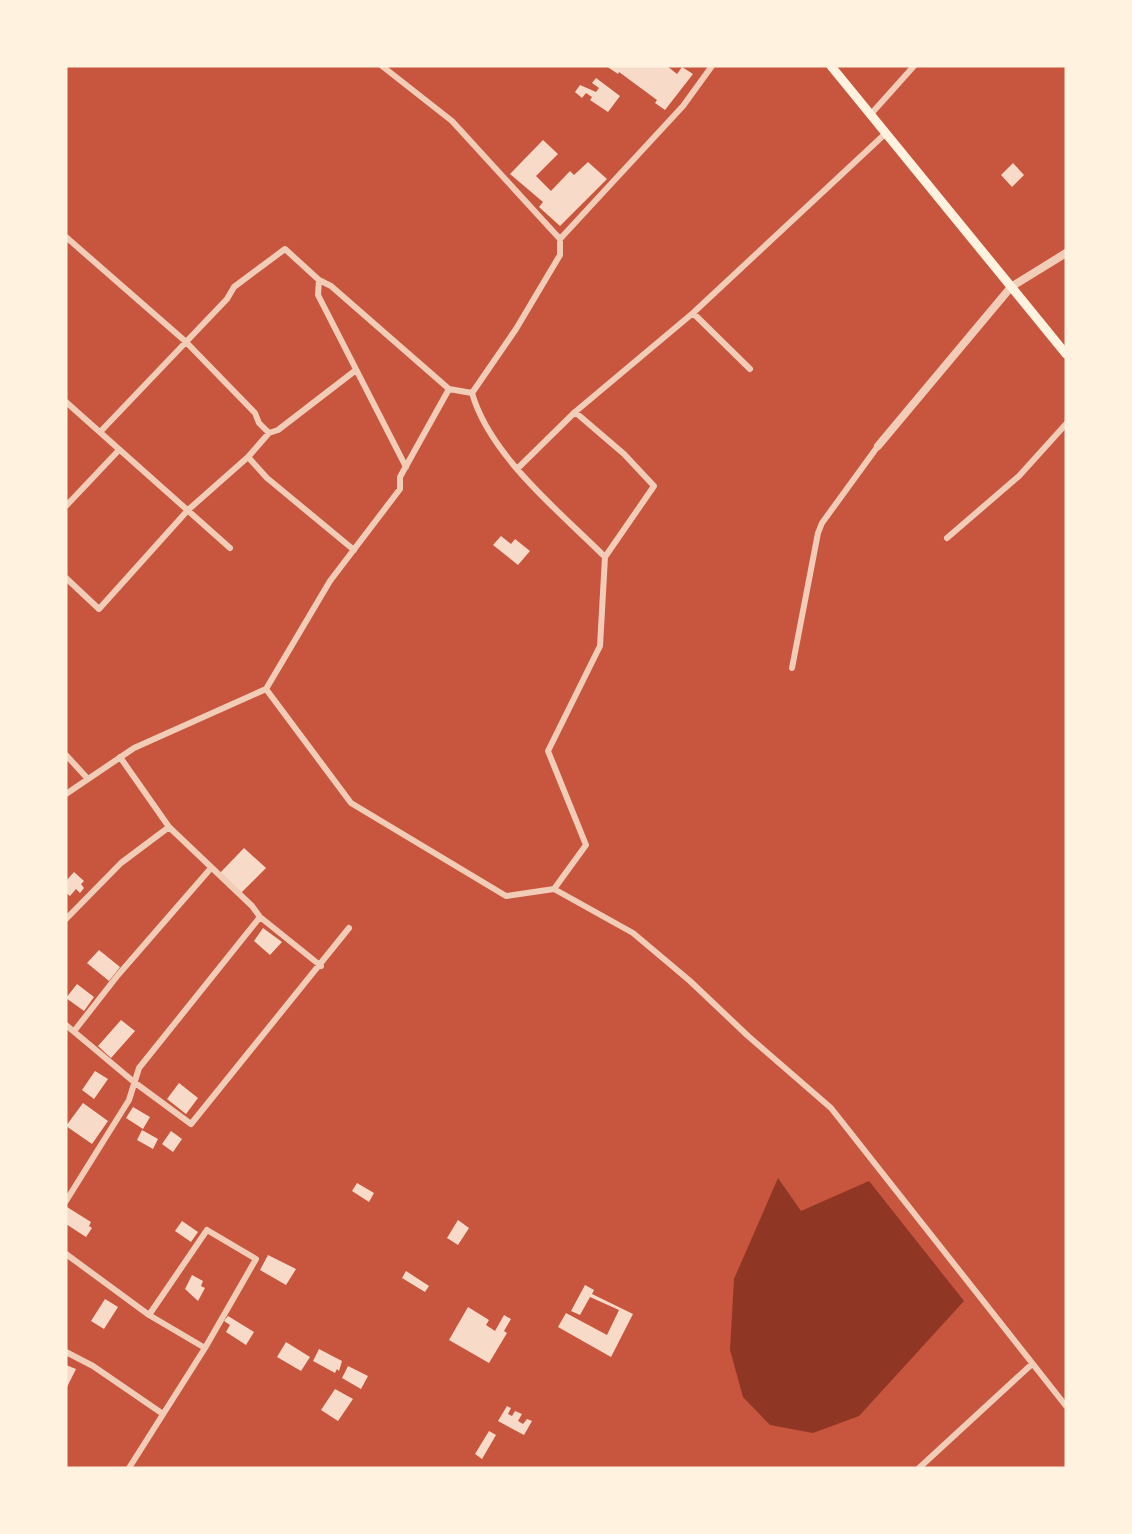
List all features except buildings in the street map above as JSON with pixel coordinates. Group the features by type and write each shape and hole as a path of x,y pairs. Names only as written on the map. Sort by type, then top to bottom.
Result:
{"main road":[{"path":"831,66 1066,354"}],"street":[{"path":"382,66 452,121 560,239 560,255 516,329 472,393"},
{"path":"560,239 683,106 712,66"},
{"path":"871,114 914,66"},
{"path":"517,469 575,412 693,313 886,133"},
{"path":"66,237 185,341 255,414 259,423 269,433"},
{"path":"101,431 227,299 234,288 285,249 319,280 331,285 449,389 472,393"},
{"path":"792,668 818,533 822,523 878,446 1011,287 1066,253"},
{"path":"319,280 318,295 406,467"},
{"path":"693,313 750,369"},
{"path":"66,578 99,609 188,510 248,458 269,433 278,430 356,369"},
{"path":"66,794 134,748 266,688 330,581 400,489 400,477 449,389"},
{"path":"472,393 478,413 517,469 605,557"},
{"path":"66,402 230,549"},
{"path":"554,889 586,845 548,752 600,646 605,557 654,486 624,454 575,412"},
{"path":"947,538 1019,476 1066,424"},
{"path":"66,506 119,450"},
{"path":"248,458 267,478 354,550"},
{"path":"266,688 351,803 506,896 554,889 633,933 690,981 748,1036 831,1108 1066,1406"},
{"path":"66,755 88,779"},
{"path":"120,757 169,827 252,906 260,917 321,966"},
{"path":"66,919 121,863 169,827"},
{"path":"75,1030 118,975 211,868"},
{"path":"66,1201 123,1109 139,1068 260,917"},
{"path":"66,1025 75,1030 134,1082 191,1124 321,966 349,928"},
{"path":"129,1468 205,1348 256,1259 207,1230 149,1315"},
{"path":"66,1254 149,1315 205,1348"},
{"path":"66,1352 93,1366 162,1414"},
{"path":"919,1468 1032,1364"}],"shaded area":[{"path":"778,1178 801,1211 869,1181 964,1301 859,1416 813,1433 770,1425 743,1397 730,1350 734,1279"}]}
